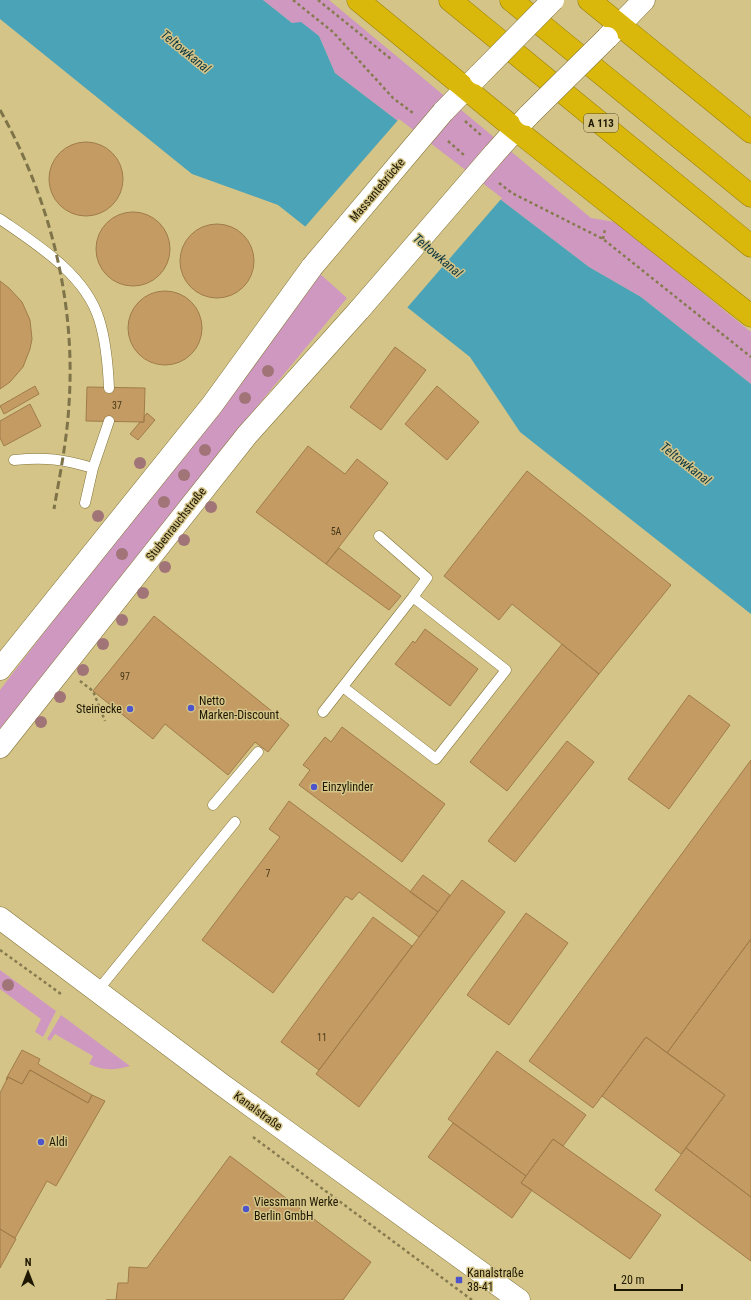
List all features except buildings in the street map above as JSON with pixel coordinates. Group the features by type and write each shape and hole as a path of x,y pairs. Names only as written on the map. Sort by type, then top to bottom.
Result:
{"highway":[{"path":"358,0 473,81 751,316"},
{"name":"A 113","path":"450,0 751,246"},
{"path":"511,0 751,196"},
{"path":"589,0 614,31 751,132"}],"main road":[{"path":"473,81 493,59 553,0"},
{"path":"489,147 522,122 644,0"},
{"name":"Massantebrücke","path":"0,669 212,405 312,267 443,112 473,81"},
{"name":"Stubenrauchstraße","path":"0,747 247,434 360,309 489,147"},
{"name":"Kanalstraße","path":"0,918 222,1084 519,1300"}],"lane":[{"path":"0,219 44,250 85,290 98,318 107,358 109,388"},
{"path":"85,503 109,421"},
{"path":"14,460 36,458 59,459 94,468"},
{"path":"323,712 428,578 379,536"},
{"path":"343,687 436,760 497,682 506,670 413,597"},
{"path":"214,806 258,752"},
{"path":"98,990 235,822"}],"path":[{"path":"318,0 396,63"},
{"path":"464,120 489,147"},
{"path":"603,238 751,357"},
{"path":"80,681 93,691 105,721"}],"shaded area":[{"path":"263,0 329,0 591,218 615,222 751,332 751,384 641,297 589,267 335,73 319,36 292,23"},
{"path":"319,273 347,298 236,432 0,729 0,690"},
{"path":"0,970 56,1011 43,1037 35,1032 41,1019 0,989"},
{"path":"61,1015 130,1066 110,1069 99,1068 89,1064 93,1056 55,1034 50,1041 47,1039"}],"water":[{"name":"Teltowkanal","path":"0,0 263,0 292,23 301,22 319,36 335,73 589,267 641,297 751,384 751,614 520,432 470,357 278,205 192,174 0,19"}],"pier":[{"path":"399,119 502,198 406,309 304,228"}],"railway":[{"path":"0,110 18,144 46,215 56,252 63,290 68,328 70,366 69,404 65,444 54,509"}],"place":[{"name":"Netto Marken-Discount","path":"191,708"},
{"name":"Steinecke","path":"130,709"},
{"name":"Einzylinder","path":"314,787"},
{"name":"Aldi","path":"41,1142"},
{"name":"Viessmann Werke Berlin GmbH","path":"246,1209"},
{"name":"Kanalstraße 38-41","path":"459,1280"}]}
